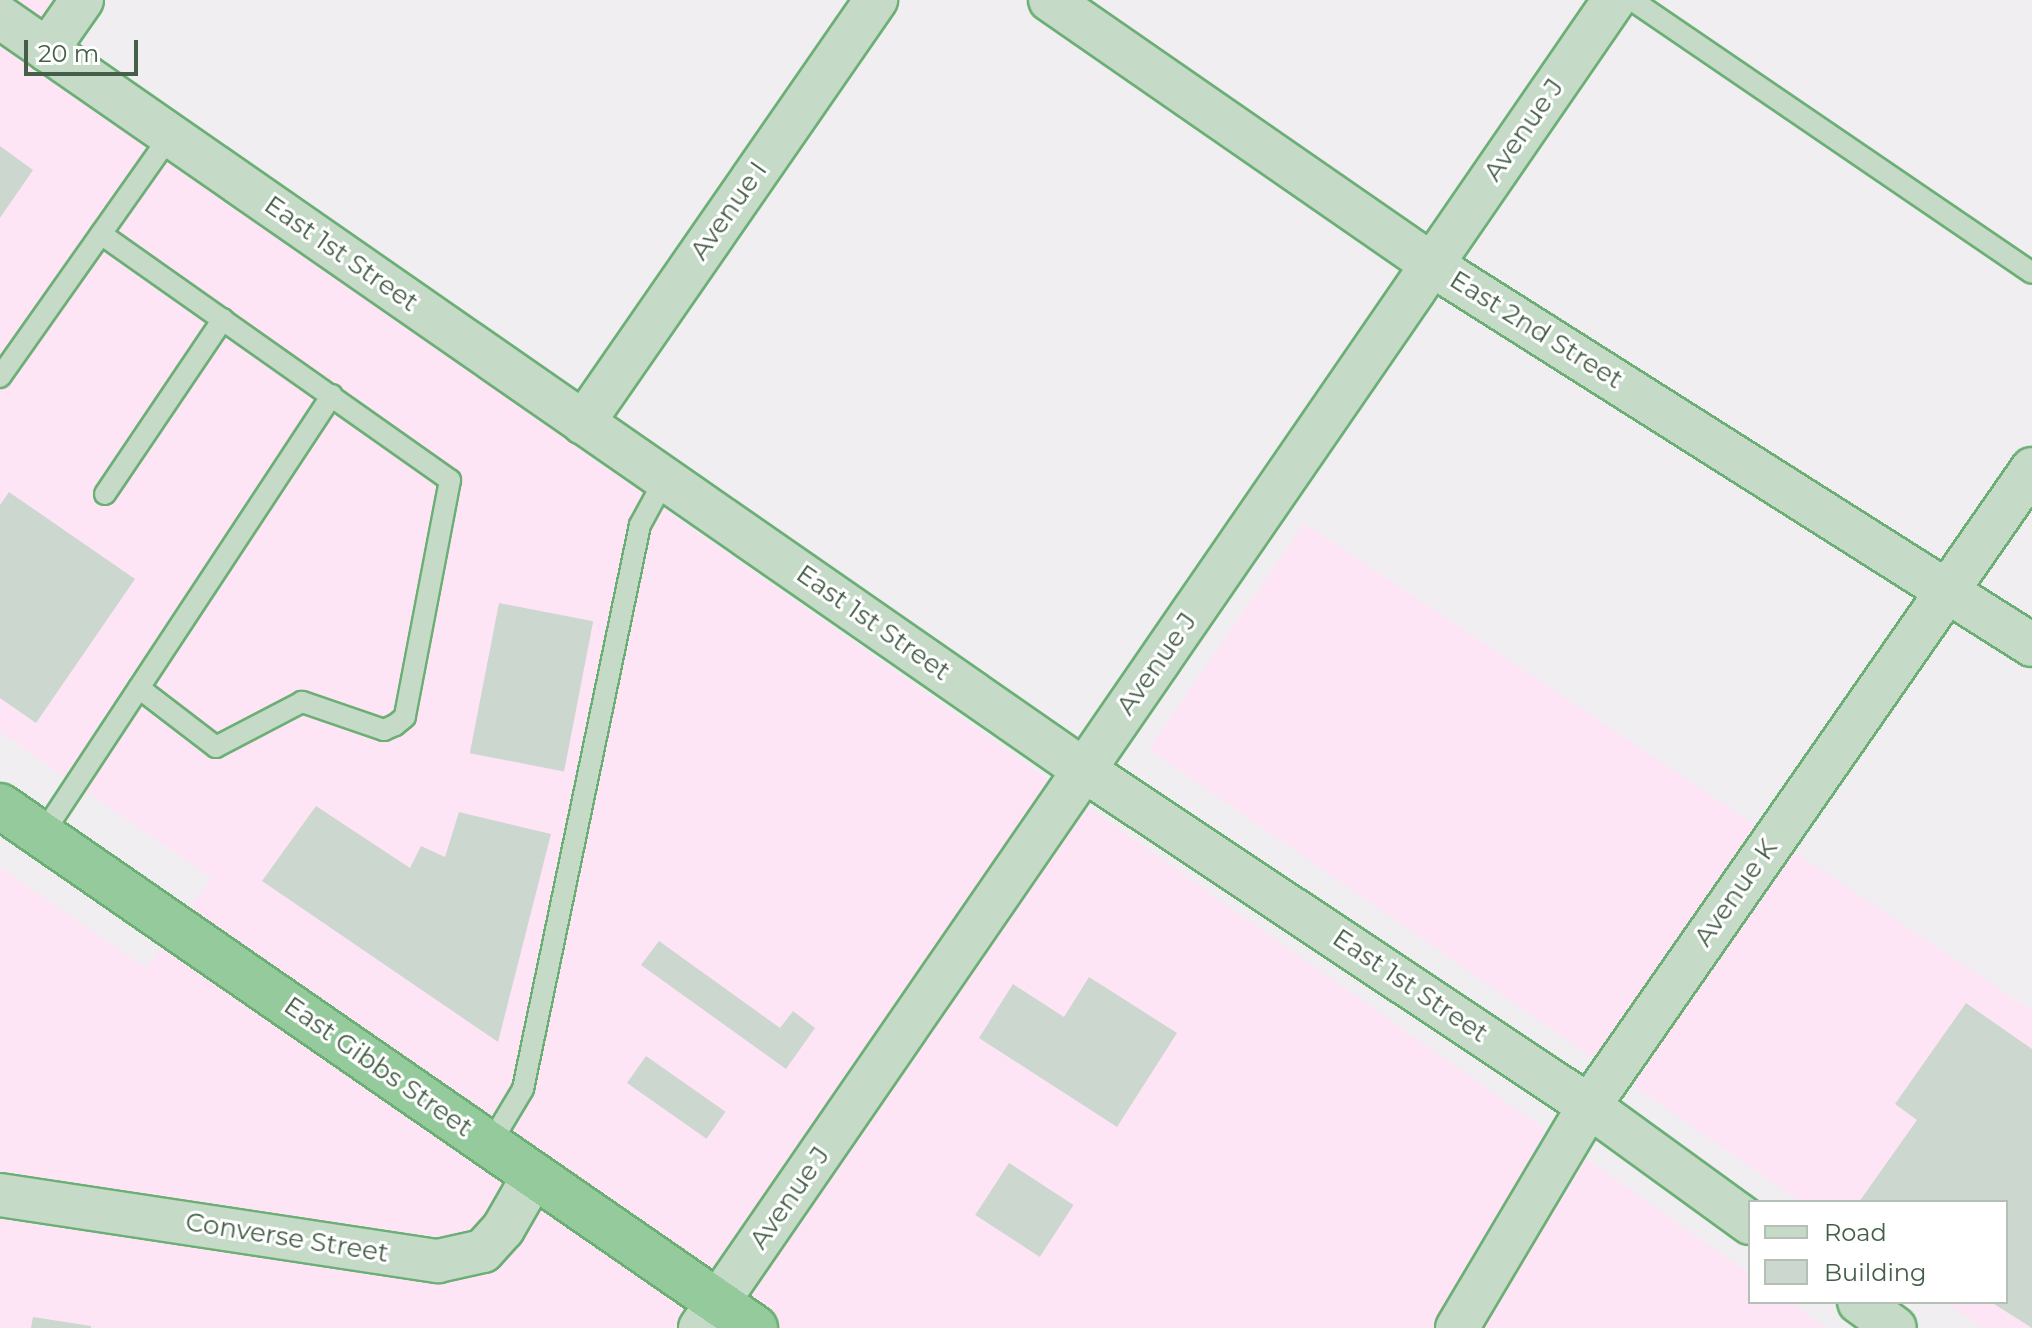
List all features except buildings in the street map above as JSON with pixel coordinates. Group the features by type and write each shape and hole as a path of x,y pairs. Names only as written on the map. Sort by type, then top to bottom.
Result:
{"highway":[{"name":"East Gibbs Street","path":"0,806 534,1175 709,1315 755,1328"}],"street":[{"path":"47,50 82,0"},
{"name":"Avenue I","path":"583,423 876,0"},
{"name":"East 2nd Street","path":"1050,0 1432,265 1947,588 2032,645"},
{"name":"Avenue J","path":"709,1315 1614,0"},
{"name":"East 1st Street","path":"0,17 1084,770 1589,1106 1748,1222"},
{"name":"Avenue K","path":"1457,1328 1589,1106 2032,469"},
{"name":"Converse Street","path":"1,1201 438,1261 483,1251 503,1229 534,1175"},
{"path":"1862,1304 1895,1328"}],"lane":[{"path":"1632,0 2032,273"},
{"path":"0,377 171,135"},
{"path":"101,234 450,480 405,717 384,730 302,702 216,747 139,688"},
{"path":"105,494 223,319"},
{"path":"42,835 332,395"},
{"path":"490,1144 523,1089 640,525 665,479"}],"shaded area":[{"path":"0,0 52,0 18,53 1748,1273 1748,1304 1792,1304 1826,1328 0,1328 0,867 146,968 212,878 0,732"},
{"path":"1304,523 2032,1011 2032,1328 1982,1328 1947,1304 2008,1304 2008,1200 1798,1200 1149,749"}]}
